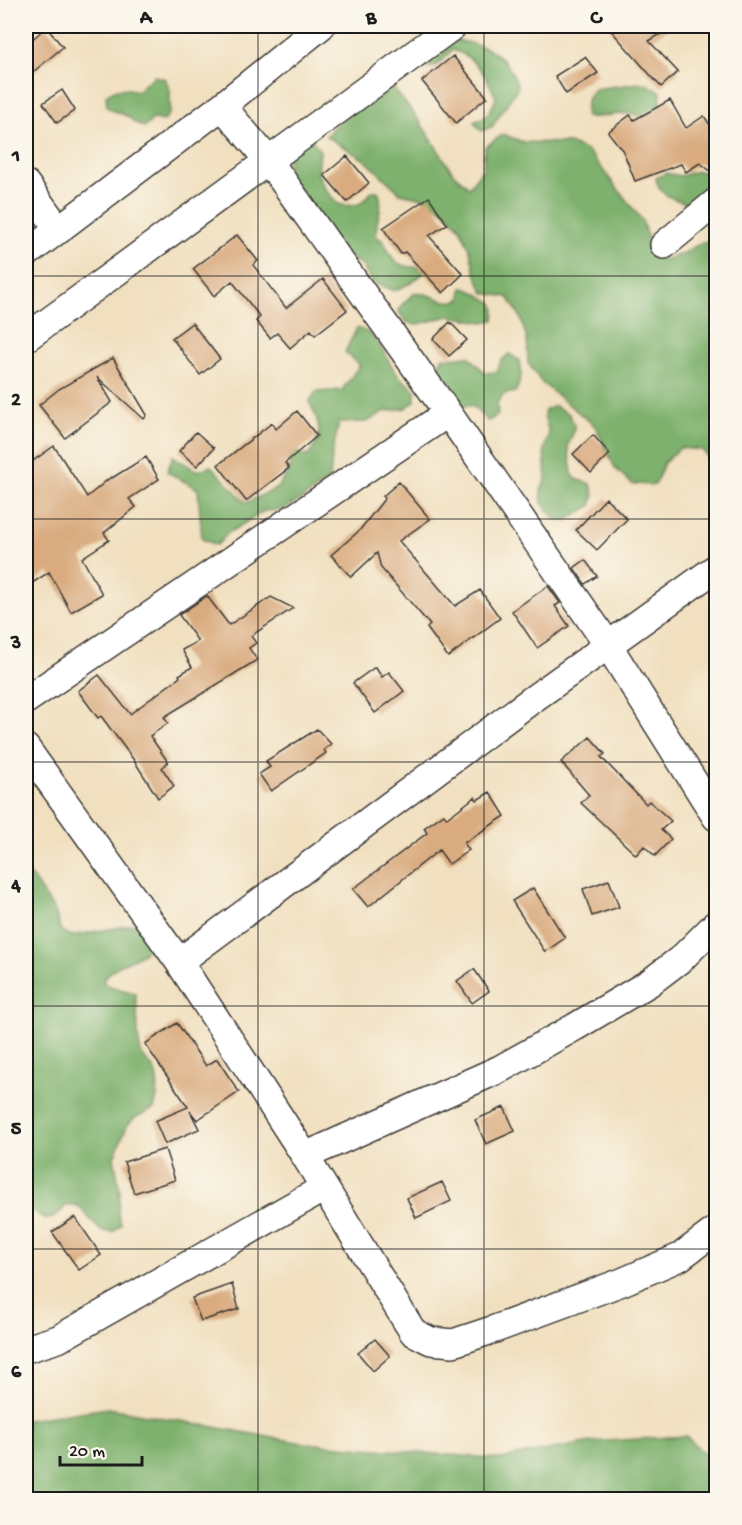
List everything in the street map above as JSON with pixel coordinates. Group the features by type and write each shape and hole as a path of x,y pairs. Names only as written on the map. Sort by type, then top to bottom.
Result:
{"street":[{"path":"26,254 222,106 321,26"},
{"path":"26,338 268,160 421,34 453,26"},
{"path":"222,106 268,160 448,412 608,645 717,817"},
{"path":"26,184 59,230"},
{"path":"664,244 717,202"},
{"path":"26,700 448,412"},
{"path":"180,962 386,807 717,568"},
{"path":"26,748 180,962 305,1156 413,1332 431,1341 453,1343 622,1282 680,1257 717,1230"},
{"path":"305,1156 500,1068 575,1027 649,983 682,958 717,924"},
{"path":"26,1349 58,1339 324,1188"}],"green space":[{"path":"444,39 490,50 507,64 513,74 518,87 492,127 481,131 474,122 488,113 496,98 484,75 467,57 452,50 436,66 426,68 413,65"},
{"path":"154,76 165,79 170,90 170,112 164,121 153,119 145,127 107,107 106,95 110,92 121,89 137,91"},
{"path":"387,81 416,116 453,173 469,187 483,169 485,147 503,134 523,142 569,143 589,152 642,220 649,242 662,260 683,254 702,242 716,240 716,468 702,450 680,448 664,463 655,485 632,484 615,468 595,426 542,383 528,363 527,339 520,316 508,297 484,293 460,228 444,210 423,198 400,193 365,160 326,136 341,118"},
{"path":"640,83 661,92 660,107 644,119 631,114 586,117 587,102 594,89"},
{"path":"309,136 320,151 318,174 325,189 338,204 350,206 358,204 365,200 372,191 378,191 381,203 377,237 384,243 397,263 422,268 425,272 411,283 394,291 372,282 361,264 349,258 289,191 287,158"},
{"path":"697,171 707,173 715,180 716,188 712,198 693,206 665,194 656,178 666,173 680,176"},
{"path":"462,288 474,291 493,303 494,320 483,322 449,316 415,325 405,321 399,312 401,306 413,294 425,294 455,301 461,299"},
{"path":"357,328 372,335 381,346 397,374 415,390 415,401 406,408 383,412 367,422 339,422 332,454 330,479 282,510 264,511 228,533 217,545 202,539 198,489 167,472 173,456 197,471 211,466 246,503 277,488 291,468 286,455 297,453 308,456 317,442 318,423 309,402 316,392 342,390 360,365 345,352"},
{"path":"509,354 519,360 520,380 515,392 504,394 497,403 498,415 488,421 472,406 449,405 437,374 444,356 446,358 469,356 485,373 497,372 501,361"},
{"path":"555,406 569,414 574,425 568,445 572,474 576,479 591,484 594,495 591,506 561,521 554,518 542,503 541,490 546,480 544,450 549,433 544,415 545,410"},
{"path":"26,869 55,911 61,931 72,936 152,921 154,942 142,954 113,970 103,982 114,988 135,993 140,1049 155,1072 157,1083 154,1109 134,1118 127,1126 114,1157 120,1191 118,1213 121,1224 113,1232 101,1231 77,1205 66,1205 56,1216 46,1219 36,1214 26,1203"},
{"path":"108,1408 303,1443 500,1459 591,1442 686,1436 716,1465 716,1499 26,1499 26,1420"}],"building":[{"path":"607,26 674,26 649,41 678,72 661,87"},
{"path":"46,27 63,47 26,78 26,45"},
{"path":"453,56 487,97 456,123 422,81"},
{"path":"585,57 598,73 566,94 555,76"},
{"path":"62,90 75,110 57,123 43,103"},
{"path":"670,100 686,128 704,116 717,135 717,176 700,163 686,172 681,164 635,181 623,151 608,132 630,115 634,120"},
{"path":"347,156 369,183 347,202 324,175"},
{"path":"429,197 447,224 429,236 463,274 443,293 405,252 401,254 383,228"},
{"path":"237,235 258,261 253,265 286,308 323,279 347,310 315,335 311,330 290,348 277,333 270,338 256,321 260,317 232,281 214,296 193,269"},
{"path":"450,322 467,340 449,356 433,339"},
{"path":"192,323 220,359 200,375 172,338"},
{"path":"113,358 147,415 144,419 97,377 112,402 65,438 39,405 59,389"},
{"path":"297,411 317,436 285,463 289,468 246,501 218,465 272,423 276,429"},
{"path":"196,432 214,448 197,466 179,451"},
{"path":"593,435 610,454 591,473 573,454"},
{"path":"54,446 87,497 111,477 146,457 159,479 129,499 136,507 104,533 109,540 82,558 102,594 71,612 49,572 26,587 26,466"},
{"path":"399,482 430,519 399,541 455,606 480,590 500,618 448,657 427,628 430,625 381,568 377,553 351,577 331,555 359,531 385,498 383,496"},
{"path":"606,498 627,519 597,550 576,530"},
{"path":"585,560 597,576 585,584 574,568"},
{"path":"548,586 560,603 555,606 569,626 537,648 512,611"},
{"path":"207,596 229,625 271,597 293,608 251,636 256,643 249,648 257,660 164,717 168,723 150,736 168,762 162,768 174,786 158,798 101,716 98,718 78,691 99,675 130,714 192,667 182,650 198,641 179,615"},
{"path":"375,667 382,677 389,672 404,691 375,713 353,683"},
{"path":"317,729 331,744 324,750 326,753 271,791 259,774 270,767 266,761"},
{"path":"590,737 605,754 601,757 646,804 649,801 671,821 661,830 671,839 655,856 644,846 636,855 581,803 589,795 561,762"},
{"path":"490,792 505,816 464,843 469,850 449,864 439,850 368,907 353,889 427,833 424,828 444,814 447,818 475,797 477,800"},
{"path":"609,880 619,907 592,916 583,889"},
{"path":"533,888 565,938 545,952 512,901"},
{"path":"474,969 489,991 472,1003 457,981"},
{"path":"177,1023 206,1066 217,1059 239,1092 197,1120 190,1111 199,1129 165,1144 155,1121 188,1107 145,1044"},
{"path":"504,1107 515,1131 486,1144 475,1120"},
{"path":"165,1149 175,1180 134,1193 124,1162"},
{"path":"442,1182 451,1201 416,1218 407,1198"},
{"path":"75,1217 101,1255 79,1270 52,1232"},
{"path":"232,1284 239,1309 201,1321 192,1298"},
{"path":"375,1339 390,1356 373,1371 358,1353"}]}
